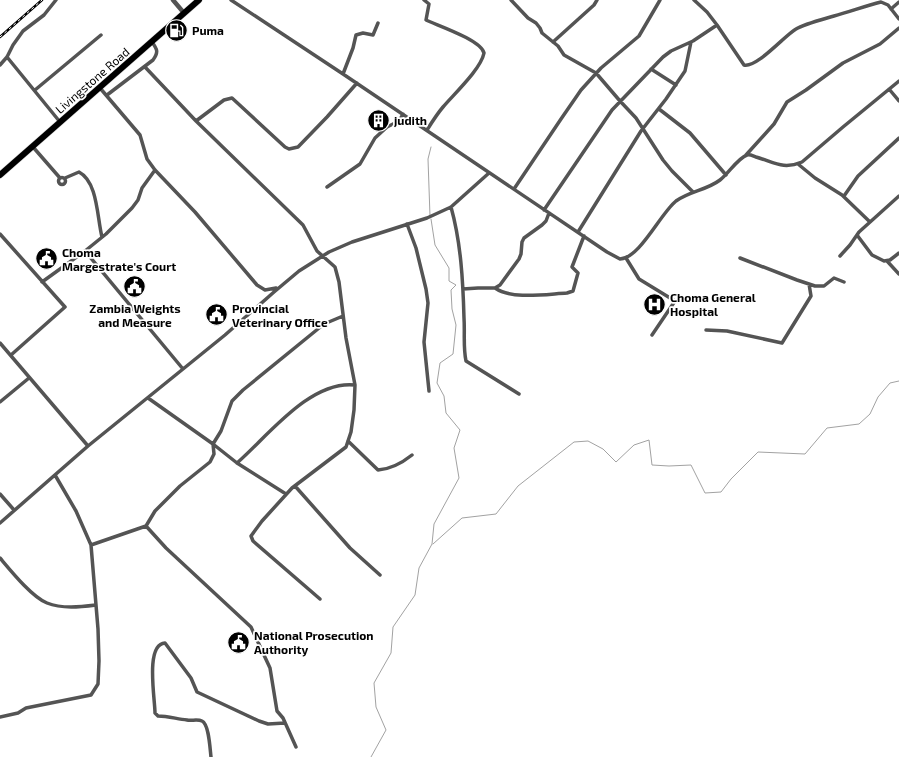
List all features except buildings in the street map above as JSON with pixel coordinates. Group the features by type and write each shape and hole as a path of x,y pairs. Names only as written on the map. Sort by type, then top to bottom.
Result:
{"highway":[{"name":"Livingstone Road","path":"0,175 198,0"}],"street":[{"path":"0,65 7,57 23,30 44,15 56,0"},
{"path":"173,0 184,13"},
{"path":"231,0 357,83 607,252 620,259 633,255 672,205 693,192 710,186 726,175 774,124 787,102 843,63 880,44 899,28"},
{"path":"424,0 429,4 426,20 448,28 482,48 484,53 473,72 442,108 427,130"},
{"path":"511,0 528,18 536,23 542,33 558,46 564,55 596,73 620,102 631,112 672,172 693,192"},
{"path":"553,42 597,0"},
{"path":"514,189 578,94 596,73 634,41 643,30 660,0"},
{"path":"694,0 717,24 744,65 747,66 774,48 797,28 874,4 881,2 888,5 899,19"},
{"path":"891,9 899,2"},
{"path":"343,74 349,61 356,35 363,33 373,35 378,23"},
{"path":"544,210 620,102 666,54 691,42 717,24"},
{"path":"35,90 101,35"},
{"path":"107,95 145,67 157,55 157,49 152,42"},
{"path":"578,232 643,128 659,109 685,72 691,42"},
{"path":"7,57 60,122"},
{"path":"145,67 196,121 303,225 317,250 335,267 339,282 343,316 355,385 354,410 348,441 346,447 286,494 251,536 253,541 320,599"},
{"path":"651,69 676,85"},
{"path":"746,155 785,166 798,164 899,81"},
{"path":"196,121 224,100 232,98 285,147 295,149 322,123 357,83"},
{"path":"100,88 140,135 147,159 155,170 195,212 257,285 265,290 280,287"},
{"path":"889,89 899,101"},
{"path":"659,109 690,133 726,175"},
{"path":"327,187 360,164 375,138 386,127 399,121 403,114"},
{"path":"844,196 858,176 899,138"},
{"path":"33,147 60,178 59,181 63,184 66,182 65,178"},
{"path":"798,164 815,178 844,196 870,222"},
{"path":"42,282 102,237 135,204 142,188 155,170"},
{"path":"60,178 65,178 79,172 85,176 93,189 102,237"},
{"path":"0,523 88,446 225,335 299,272 322,256 352,242 434,216 451,207 489,173"},
{"path":"840,256 859,232 899,196"},
{"path":"451,207 456,223 461,258 465,325 464,351 466,361 519,394"},
{"path":"463,289 495,288 503,282 519,259 524,238 546,221 549,213"},
{"path":"407,224 416,248 428,303 424,342 429,391"},
{"path":"0,234 65,308 11,355"},
{"path":"857,235 872,255 884,262 899,253"},
{"path":"495,288 500,292 524,295 567,293 573,291 578,274 572,267 584,236"},
{"path":"85,251 183,369"},
{"path":"626,258 639,279 675,301 652,335"},
{"path":"740,258 809,284 824,286 834,278 844,282"},
{"path":"887,261 899,274"},
{"path":"706,330 727,332 782,343 811,296 809,284"},
{"path":"91,545 146,526 155,511 180,486 210,462 214,454 213,444 221,431 232,401 243,390 324,324 343,316"},
{"path":"0,343 88,446"},
{"path":"0,402 29,378"},
{"path":"237,463 306,399 327,388 346,384 355,385"},
{"path":"148,398 237,463 286,494"},
{"path":"348,441 378,470 387,469 397,465 412,455"},
{"path":"0,717 18,713 26,708 91,694 98,684 99,661 91,545 76,510 55,475"},
{"path":"295,486 350,548 380,576"},
{"path":"0,494 14,510"},
{"path":"146,526 166,548 251,627 270,668 277,711 283,718 296,747"},
{"path":"0,558 37,597 45,603 64,607 96,605"},
{"path":"211,757 207,727 204,721 158,716 155,713 152,672 155,651 160,644 165,643 191,678 198,692 259,721 268,724 285,723"}],"waterway":[{"path":"430,216 428,159 431,147"},
{"path":"371,757 386,730 376,707 374,683 391,653 393,627 415,595 419,568 432,544 434,524 459,478 454,448 460,430 446,413 444,396 437,383 440,363 453,354 456,325 452,309 451,290 456,285 449,281 449,268 435,245 431,219"},
{"path":"433,544 462,518 496,514 518,486 574,442 588,441 603,449 616,462 634,445 649,440 652,465 691,465 705,493 721,492 731,479 758,452 805,454 827,428 859,424 870,414 878,397 890,383 899,381"}],"railway":[{"path":"0,37 42,0"}],"place":[{"name":"Puma","path":"177,30"},
{"name":"judith","path":"379,120"},
{"name":"Choma Margestrate's Court","path":"47,259"},
{"name":"Zambia Weights and Measure","path":"135,287"},
{"name":"Choma General Hospital","path":"654,304"},
{"name":"Provincial Veterinary Office","path":"216,315"},
{"name":"National Prosecution Authority","path":"239,642"}]}
